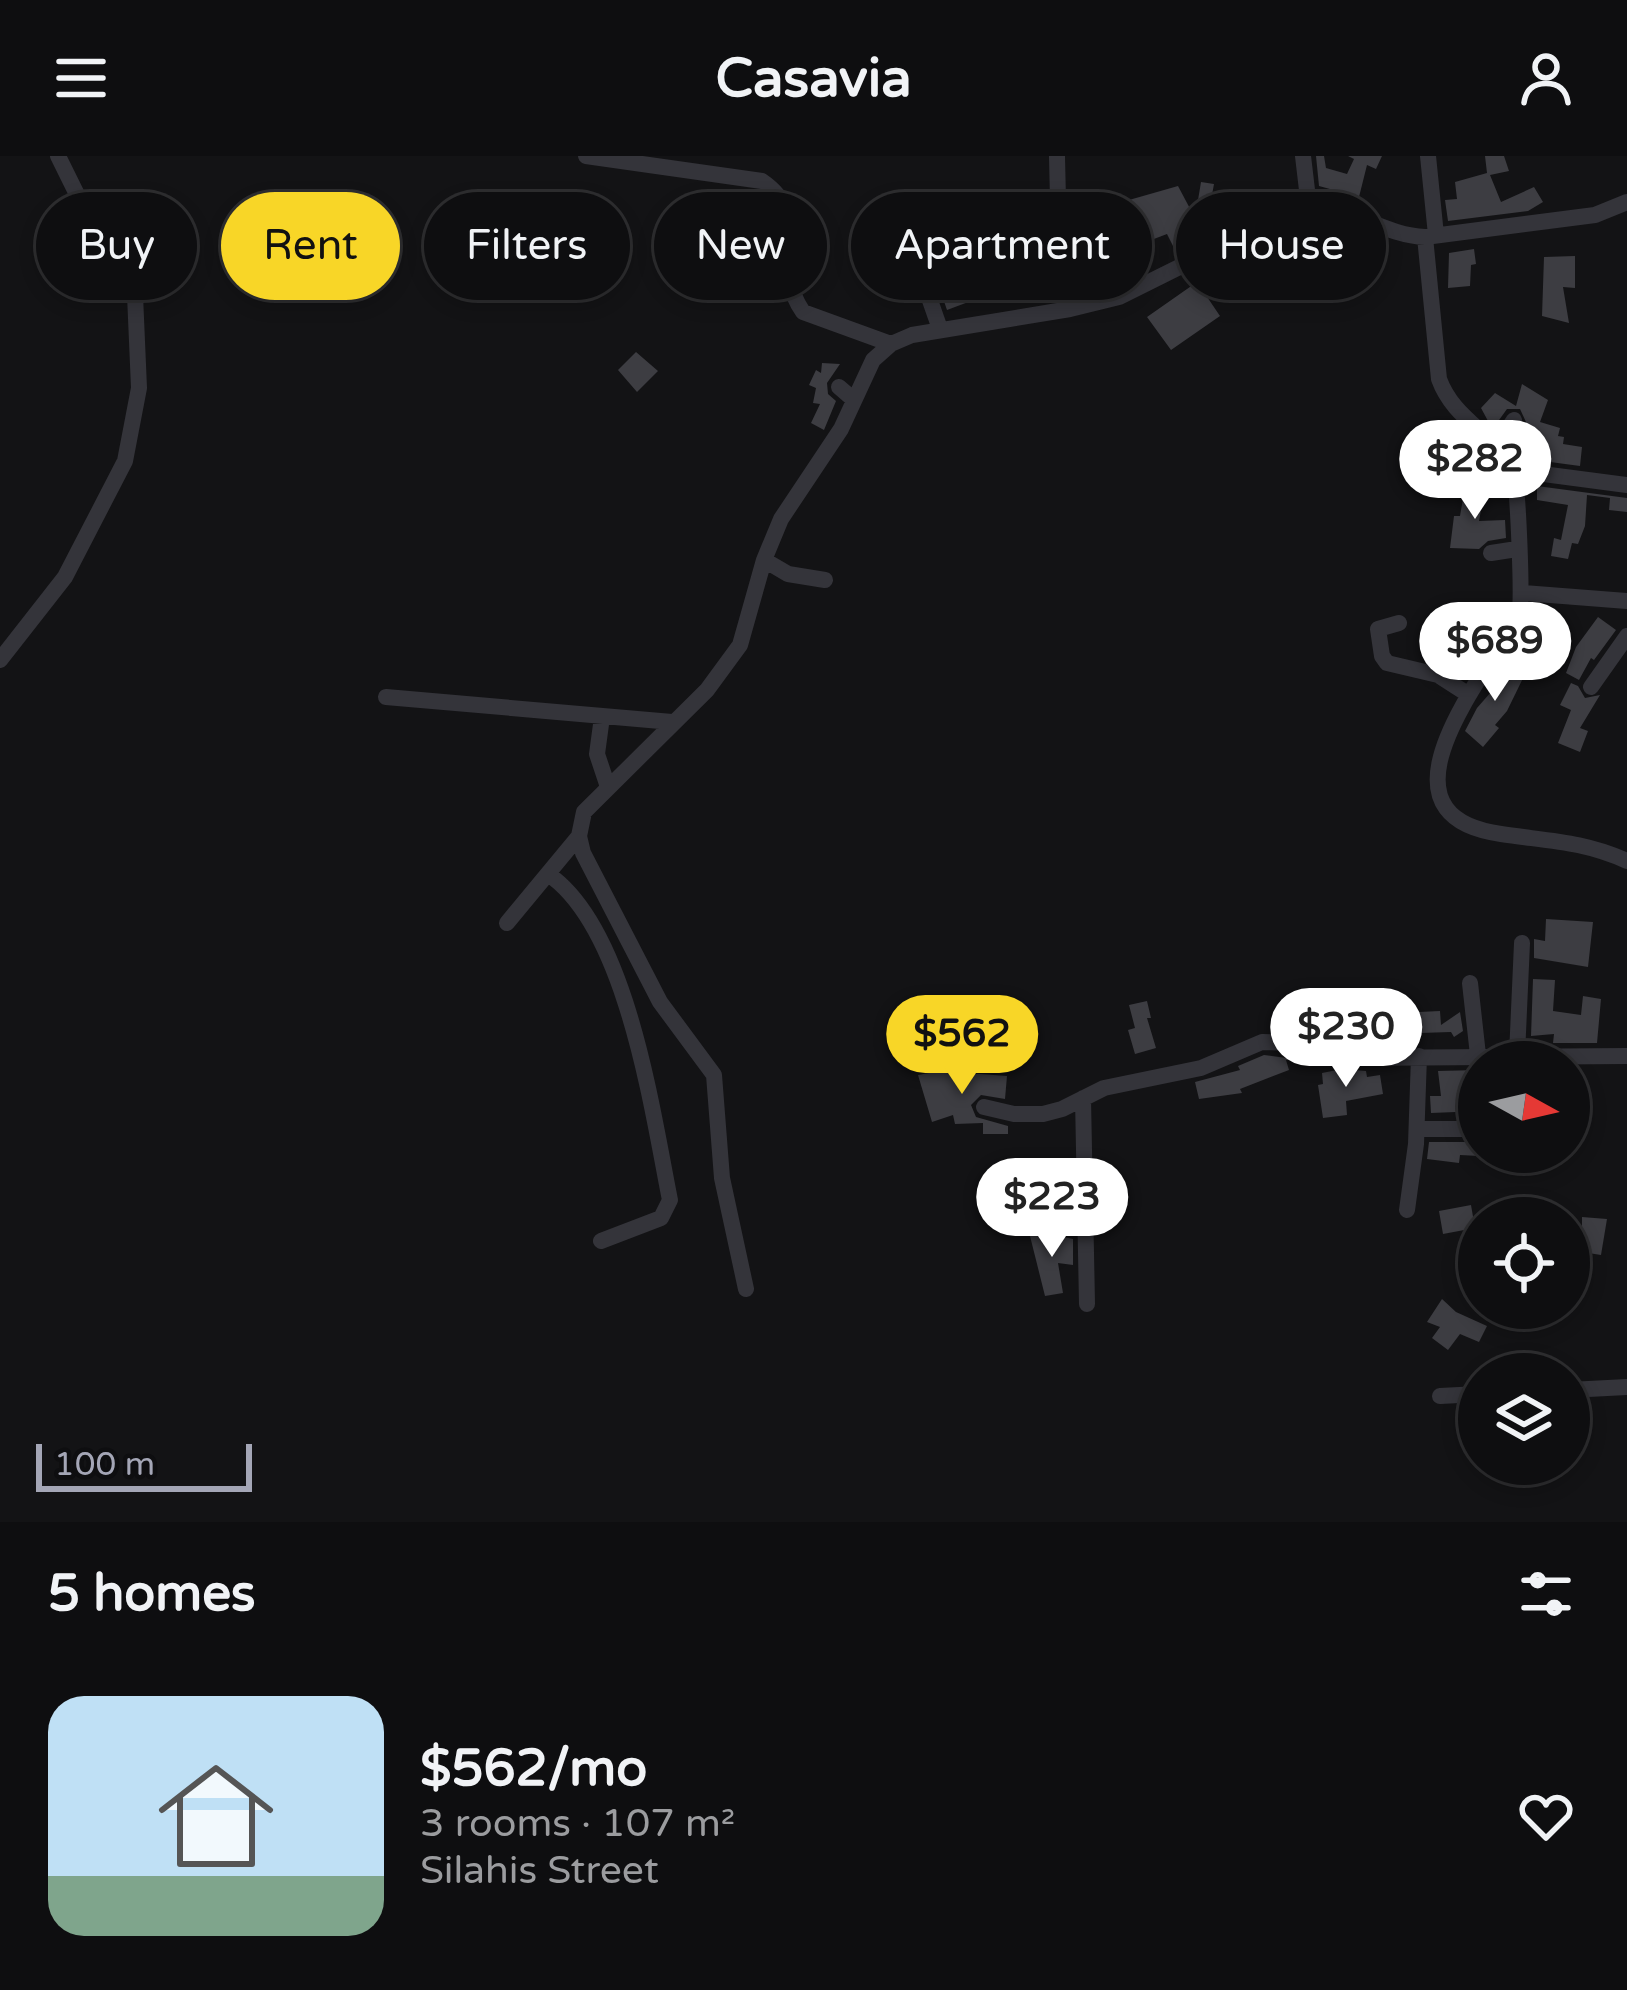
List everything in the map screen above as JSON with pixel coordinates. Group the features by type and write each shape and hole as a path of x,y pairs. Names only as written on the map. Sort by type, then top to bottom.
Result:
{"street":[{"path":"0,660 65,577 116,480 125,461 139,388 135,295 128,277 101,243 58,156"},
{"path":"586,156 762,182 779,193 788,209 787,280 803,312 891,344"},
{"path":"1303,156 1307,192"},
{"path":"1428,156 1438,379 1457,413 1496,447 1513,470 1522,593 1519,615 1449,730 1440,756 1439,788 1449,814 1474,828 1554,838 1627,861"},
{"path":"1057,157 1058,192"},
{"path":"1386,227 1430,236 1595,215 1627,202"},
{"path":"746,1289 722,1178 714,1075 660,1002 583,853 579,836 584,812 707,690 740,645 781,519 841,429 874,360 891,344 940,328 1070,309 1138,289 1176,270"},
{"path":"930,300 940,328"},
{"path":"1069,300 1070,309"},
{"path":"839,388 854,400"},
{"path":"1496,447 1514,420"},
{"path":"1513,470 1627,485"},
{"path":"1491,553 1517,549"},
{"path":"764,560 788,574 825,580"},
{"path":"1522,593 1627,601"},
{"path":"1399,623 1378,629 1387,663 1438,675 1469,695"},
{"path":"1591,687 1627,636"},
{"path":"386,698 672,722"},
{"path":"602,717 597,754 608,787"},
{"path":"507,922 579,836"},
{"path":"548,874 569,888 588,915 627,1010 670,1200 661,1218 602,1241"},
{"path":"1518,1041 1522,944"},
{"path":"1470,983 1476,1041"},
{"path":"984,1107 1043,1114 1123,1082 1201,1068 1262,1042 1293,1043 1351,1058 1458,1055"},
{"path":"1590,1055 1627,1055"},
{"path":"1407,1210 1417,1130 1419,1056"},
{"path":"1083,1097 1087,1304"},
{"path":"1417,1130 1458,1129"},
{"path":"1590,1389 1627,1387"},
{"path":"1440,1396 1458,1395"}],"building":[{"path":"1316,156 1324,156 1326,168 1347,174 1354,159 1348,156 1382,156 1376,169 1367,165 1360,192 1319,186"},
{"path":"1485,156 1504,156 1509,171 1490,175 1501,202 1534,187 1543,202 1528,211 1448,221 1445,200 1457,199 1455,182 1487,173"},
{"path":"1201,182 1214,184 1213,192 1199,192"},
{"path":"1178,186 1176,252 1167,234 1152,240 1152,193"},
{"path":"1474,249 1476,264 1471,265 1470,286 1448,288 1449,253"},
{"path":"1575,256 1575,288 1563,287 1569,323 1542,316 1544,257"},
{"path":"1176,297 1209,300 1220,316 1171,350 1147,317"},
{"path":"944,300 974,300 947,310"},
{"path":"636,352 658,371 637,392 618,370"},
{"path":"822,363 840,364 827,383 828,394 836,401 824,430 811,423 820,404 813,403 816,388 809,385 816,370 821,373"},
{"path":"1522,384 1548,400 1540,422 1560,428 1563,444 1582,447 1580,466 1521,458 1512,446 1526,422 1520,409 1507,409 1494,427 1488,421 1481,408 1495,393 1516,406"},
{"path":"1466,481 1486,484 1479,521 1505,520 1506,538 1488,541 1479,549 1450,548"},
{"path":"1537,486 1627,498 1627,512 1609,510 1610,498 1587,495 1585,526 1578,544 1572,543 1568,559 1551,556 1554,538 1561,540 1568,505 1537,500"},
{"path":"1598,617 1616,630 1579,680 1566,673 1576,647"},
{"path":"1514,664 1527,670 1495,725 1499,728 1483,747 1465,731 1498,684 1492,682 1502,666 1511,671"},
{"path":"1571,683 1585,698 1600,695 1580,728 1588,731 1580,752 1558,743 1571,710 1560,705"},
{"path":"1546,919 1593,922 1588,967 1534,958 1534,939 1545,941"},
{"path":"1533,979 1555,980 1553,1011 1581,1015 1583,996 1601,999 1597,1043 1553,1041 1554,1034 1531,1036"},
{"path":"1147,1001 1156,1048 1135,1054 1128,1030 1135,1028 1129,1005"},
{"path":"1440,1011 1441,1025 1460,1012 1463,1031 1454,1037 1451,1032 1420,1033 1419,1012"},
{"path":"1264,1055 1294,1059 1286,1060 1289,1070 1240,1089 1242,1093 1199,1099 1195,1082 1240,1070 1238,1066"},
{"path":"940,1071 1007,1076 1005,1099 981,1095 971,1105 976,1117 1008,1126 1008,1134 983,1134 983,1123 955,1124 953,1115 932,1122 918,1075"},
{"path":"1366,1071 1367,1077 1380,1075 1383,1094 1346,1101 1347,1115 1323,1118 1318,1085 1323,1084 1322,1073"},
{"path":"1438,1071 1458,1071 1456,1112 1431,1113 1430,1096 1441,1096"},
{"path":"1429,1142 1458,1142 1458,1163 1427,1159"},
{"path":"1458,1207 1458,1231 1443,1234 1439,1211"},
{"path":"1590,1218 1607,1219 1601,1255 1590,1253"},
{"path":"1046,1233 1073,1239 1073,1265 1058,1263 1063,1293 1045,1296 1030,1236"},
{"path":"1442,1299 1458,1313 1458,1329 1486,1329 1479,1342 1460,1334 1448,1350 1432,1338 1440,1327 1427,1322"}]}
